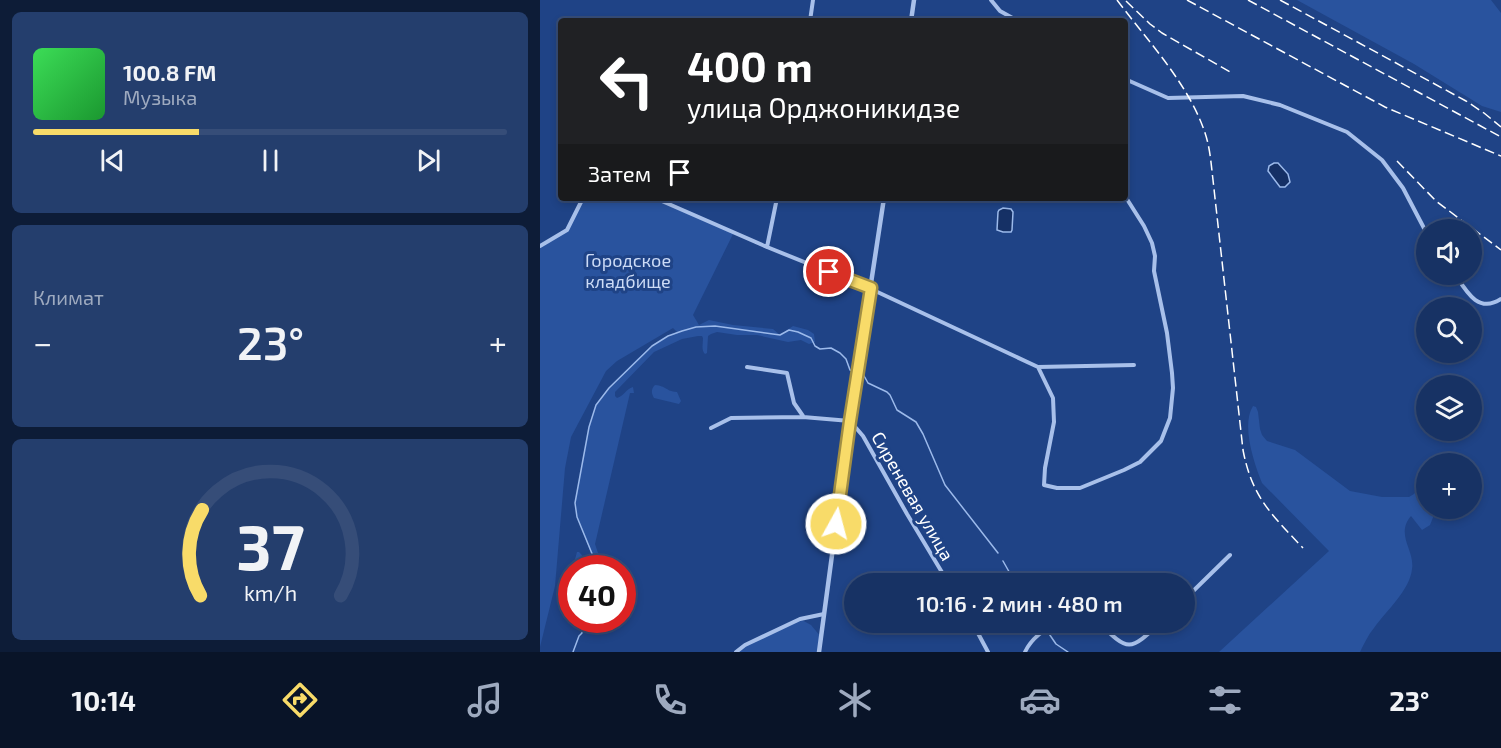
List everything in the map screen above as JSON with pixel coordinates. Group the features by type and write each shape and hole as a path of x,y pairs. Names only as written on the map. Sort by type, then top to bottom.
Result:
{"street":[{"path":"810,18 813,0"},
{"path":"911,18 914,0"},
{"path":"991,0 1000,12 1012,18"},
{"path":"1128,80 1168,98 1243,96 1280,105 1347,132 1382,160 1403,188 1419,219"},
{"path":"540,246 567,230 582,201"},
{"path":"662,201 871,288 1038,367 1134,365"},
{"path":"767,246 776,201"},
{"path":"819,652 856,377 884,201"},
{"path":"1038,367 1053,398 1054,422 1044,485 1057,488 1080,488 1140,462 1161,441 1170,418 1173,388 1167,333 1154,271 1155,256 1152,243 1128,201"},
{"path":"1462,285 1471,298 1485,305 1501,299"},
{"path":"747,367 784,372 788,376 794,403 803,417"},
{"name":"Сиреневая улица","path":"711,428 731,418 803,417 850,421 863,436 942,573"},
{"path":"1195,589 1230,555"},
{"path":"736,652 745,645 800,619 824,614"},
{"path":"978,633 988,652"},
{"path":"1024,652 1041,633"},
{"path":"1108,633 1120,646 1125,648 1136,646 1150,633"}],"green space":[{"path":"1297,0 1491,0 1501,13 1501,112 1482,106 1414,64"},
{"name":"Городское кладбище","path":"582,201 662,201 734,232 693,315 699,325 709,320 773,329 780,335 793,326 814,334 815,342 809,344 801,340 788,342 757,335 717,332 708,336 707,353 705,354 702,336 682,339 654,352 615,392 617,398 633,387 634,393 630,393 595,544 599,555 591,555 577,517 575,503 589,427 596,405 637,359 652,346 677,332 673,328 617,361 606,371 571,437 565,468 555,586 540,647 540,246 567,230"},
{"path":"655,385 677,392 681,401 679,404 654,398 652,391"},
{"path":"1253,406 1256,407 1260,429 1267,441 1295,450 1350,491 1382,497 1409,497 1416,491 1416,519 1432,519 1430,525 1422,530 1411,516 1407,523 1405,536 1412,562 1410,577 1407,585 1370,634 1360,652 1219,652 1329,551 1262,483 1252,455 1248,433"},
{"path":"800,619 811,625 821,637 819,652 736,652 745,645"}],"shaded area":[{"path":"1278,163 1288,174 1290,182 1285,187 1280,187 1268,171 1269,166"},
{"path":"1003,208 1011,209 1013,212 1011,232 997,230 998,212"}],"waterway":[{"path":"593,555 577,517 575,503 589,427 596,405 609,388 652,346 668,336 696,327 715,326 780,335 789,330 811,338 815,346 820,349 831,348 840,353 846,359 850,370 856,372"},
{"path":"860,373 868,383 887,392 897,410 916,422 945,485 998,553"},
{"path":"1003,561 1010,573"},
{"path":"573,652 582,633"},
{"path":"1048,633 1056,644 1068,652"}],"railway":[{"path":"1117,0 1177,78 1197,112 1204,130 1211,161 1243,450 1252,480 1264,504 1303,548"},
{"path":"1187,0 1385,107 1501,156"},
{"path":"1248,0 1501,137"},
{"path":"1280,0 1466,101 1501,127"},
{"path":"1126,1 1162,33 1232,73"},
{"path":"1397,161 1436,201 1501,250"}],"route":[{"path":"829,272 871,288 836,524"}]}
